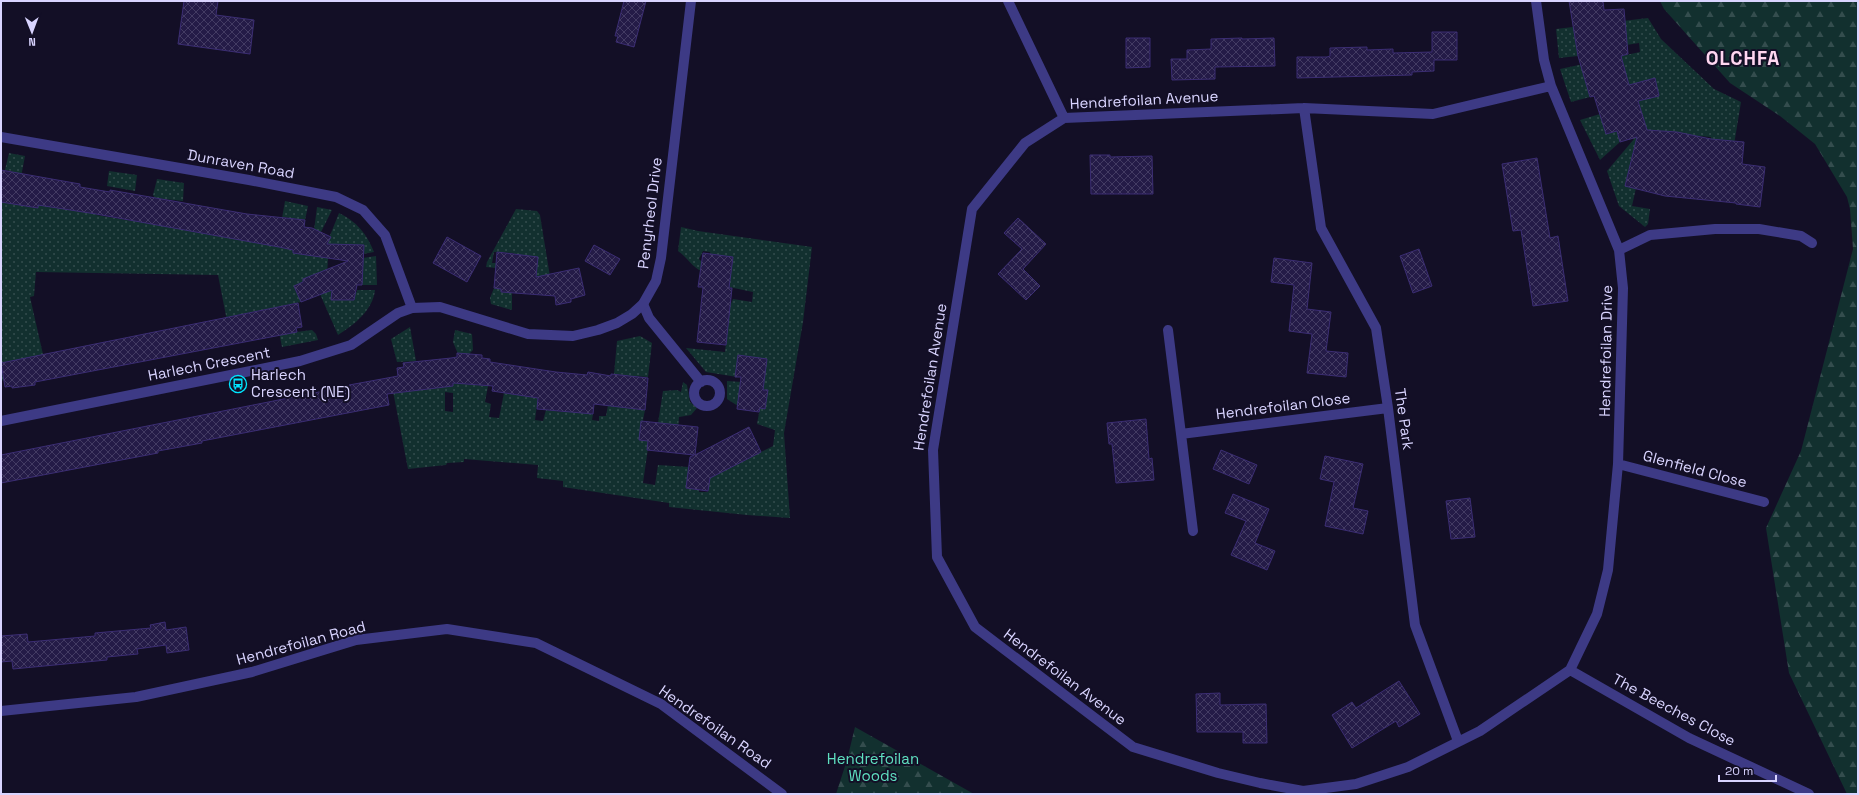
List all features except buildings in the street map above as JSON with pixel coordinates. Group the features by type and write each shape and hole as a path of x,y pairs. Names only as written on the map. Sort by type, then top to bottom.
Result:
{"street":[{"name":"Penyrheol Drive","path":"412,308 440,307 528,334 573,336 598,330 617,323 632,314 644,304 656,281 661,258 691,1"},
{"path":"1008,1 1064,118"},
{"name":"Hendrefoilan Drive","path":"1536,1 1544,60 1551,86 1619,250 1623,288 1618,464 1608,570 1597,614 1570,670"},
{"name":"Hendrefoilan Avenue","path":"1551,86 1433,114 1304,108 1064,118 1025,143 972,209 933,450 937,557 975,627 1133,747 1260,784 1303,791 1356,784 1408,767 1458,741 1493,722 1570,670"},
{"name":"The Park","path":"1304,108 1321,228 1376,328 1388,408 1415,625 1458,741"},
{"name":"Dunraven Road","path":"1,137 249,180 336,197 363,210 385,235 412,308"},
{"path":"1619,250 1650,235 1715,228 1759,229 1801,236 1812,243"},
{"path":"644,304 649,318 700,382"},
{"name":"Harlech Crescent","path":"1,421 300,361 350,345 398,313 412,308"},
{"path":"1168,330 1193,531"},
{"name":"Hendrefoilan Close","path":"1181,434 1388,408"},
{"name":"Glenfield Close","path":"1618,464 1764,502"},
{"name":"Hendrefoilan Road","path":"1,711 136,698 252,672 356,640 447,630 536,643 598,673 661,704 782,794"},
{"name":"The Beeches Close","path":"1570,670 1689,738 1808,794"}],"green space":[{"path":"1660,1 1858,1 1858,794 1847,794 1789,673 1766,528 1801,451 1853,249 1850,209 1847,197 1815,144 1780,116 1730,83 1664,9"},
{"path":"1648,18 1661,39 1714,89 1741,102 1733,151 1710,148 1711,137 1700,136 1700,143 1677,132 1656,131 1656,154 1634,148 1625,185 1636,188 1632,206 1650,209 1648,224 1645,227 1619,206 1607,171 1634,139 1632,138 1645,123 1638,100 1659,96 1655,79 1629,86 1584,74 1590,97 1571,102 1560,69 1640,52 1639,43 1620,46 1613,27 1574,34 1578,56 1559,58 1556,29"},
{"path":"1600,114 1606,134 1617,131 1620,142 1600,160 1580,120"},
{"path":"9,153 25,156 21,177 11,175 12,171 5,170"},
{"path":"109,171 137,175 135,191 107,186"},
{"path":"157,179 184,183 183,201 155,198 153,195"},
{"path":"42,184 50,207 85,212 88,192 99,194 96,215 133,221 148,202 145,223 178,228 193,214 190,231 224,237 281,224 285,201 308,206 305,220 283,217 279,247 293,250 293,253 307,255 312,246 317,207 332,210 313,248 323,253 339,213 356,224 368,239 374,252 363,254 329,244 327,274 332,274 331,300 354,300 355,292 357,292 357,290 375,290 371,304 356,322 338,335 312,276 303,279 303,282 294,286 301,302 277,307 281,334 312,330 316,334 318,340 282,347 275,312 267,309 233,316 234,319 227,321 218,275 36,272 34,296 30,297 47,372 35,357 1,363 1,202 37,208"},
{"path":"516,209 537,211 540,215 552,289 535,289 538,258 513,263 514,253 494,252 492,263 497,263 496,268 486,267 487,262"},
{"path":"681,227 698,231 812,247 803,322 784,433 790,518 669,507 669,503 563,487 563,481 537,478 538,465 464,459 464,462 408,469 391,381 401,392 438,388 450,383 488,386 485,402 491,404 489,417 499,418 504,393 538,398 535,420 543,421 546,410 563,412 565,400 579,412 593,414 592,420 599,421 599,416 606,416 608,405 645,410 639,440 649,441 643,483 655,485 658,465 689,467 686,488 699,490 699,492 708,492 711,471 723,471 773,446 775,430 757,424 760,408 765,409 767,390 745,387 738,406 727,399 727,381 742,382 756,380 740,377 764,380 767,359 743,356 742,366 736,377 706,372 686,348 725,352 730,306 733,299 752,302 753,292 729,287 733,257 711,255 710,252 703,251 699,259 702,262 701,271 694,267 678,251","holes":["445,392 453,393 453,412 445,411"]},
{"path":"376,256 377,285 362,285 363,258"},
{"path":"494,288 501,289 501,292 512,293 512,310 491,304 490,298"},
{"path":"410,327 416,361 397,362 391,339"},
{"path":"455,330 472,334 473,350 469,354 458,354 453,342"},
{"path":"640,336 652,343 648,377 637,376 636,384 624,383 624,375 614,374 617,341"},
{"path":"1,363 4,380 1,381"},
{"path":"683,382 687,385 690,402 697,408 691,415 679,417 678,430 658,423 663,391 677,390 681,392"},
{"name":"Hendrefoilan Woods","path":"855,727 974,794 836,794 847,760"}],"place":[{"name":"Harlech Crescent (NE)","path":"238,384"}],"district":[{"name":"OLCHFA","path":"1743,58"}]}
